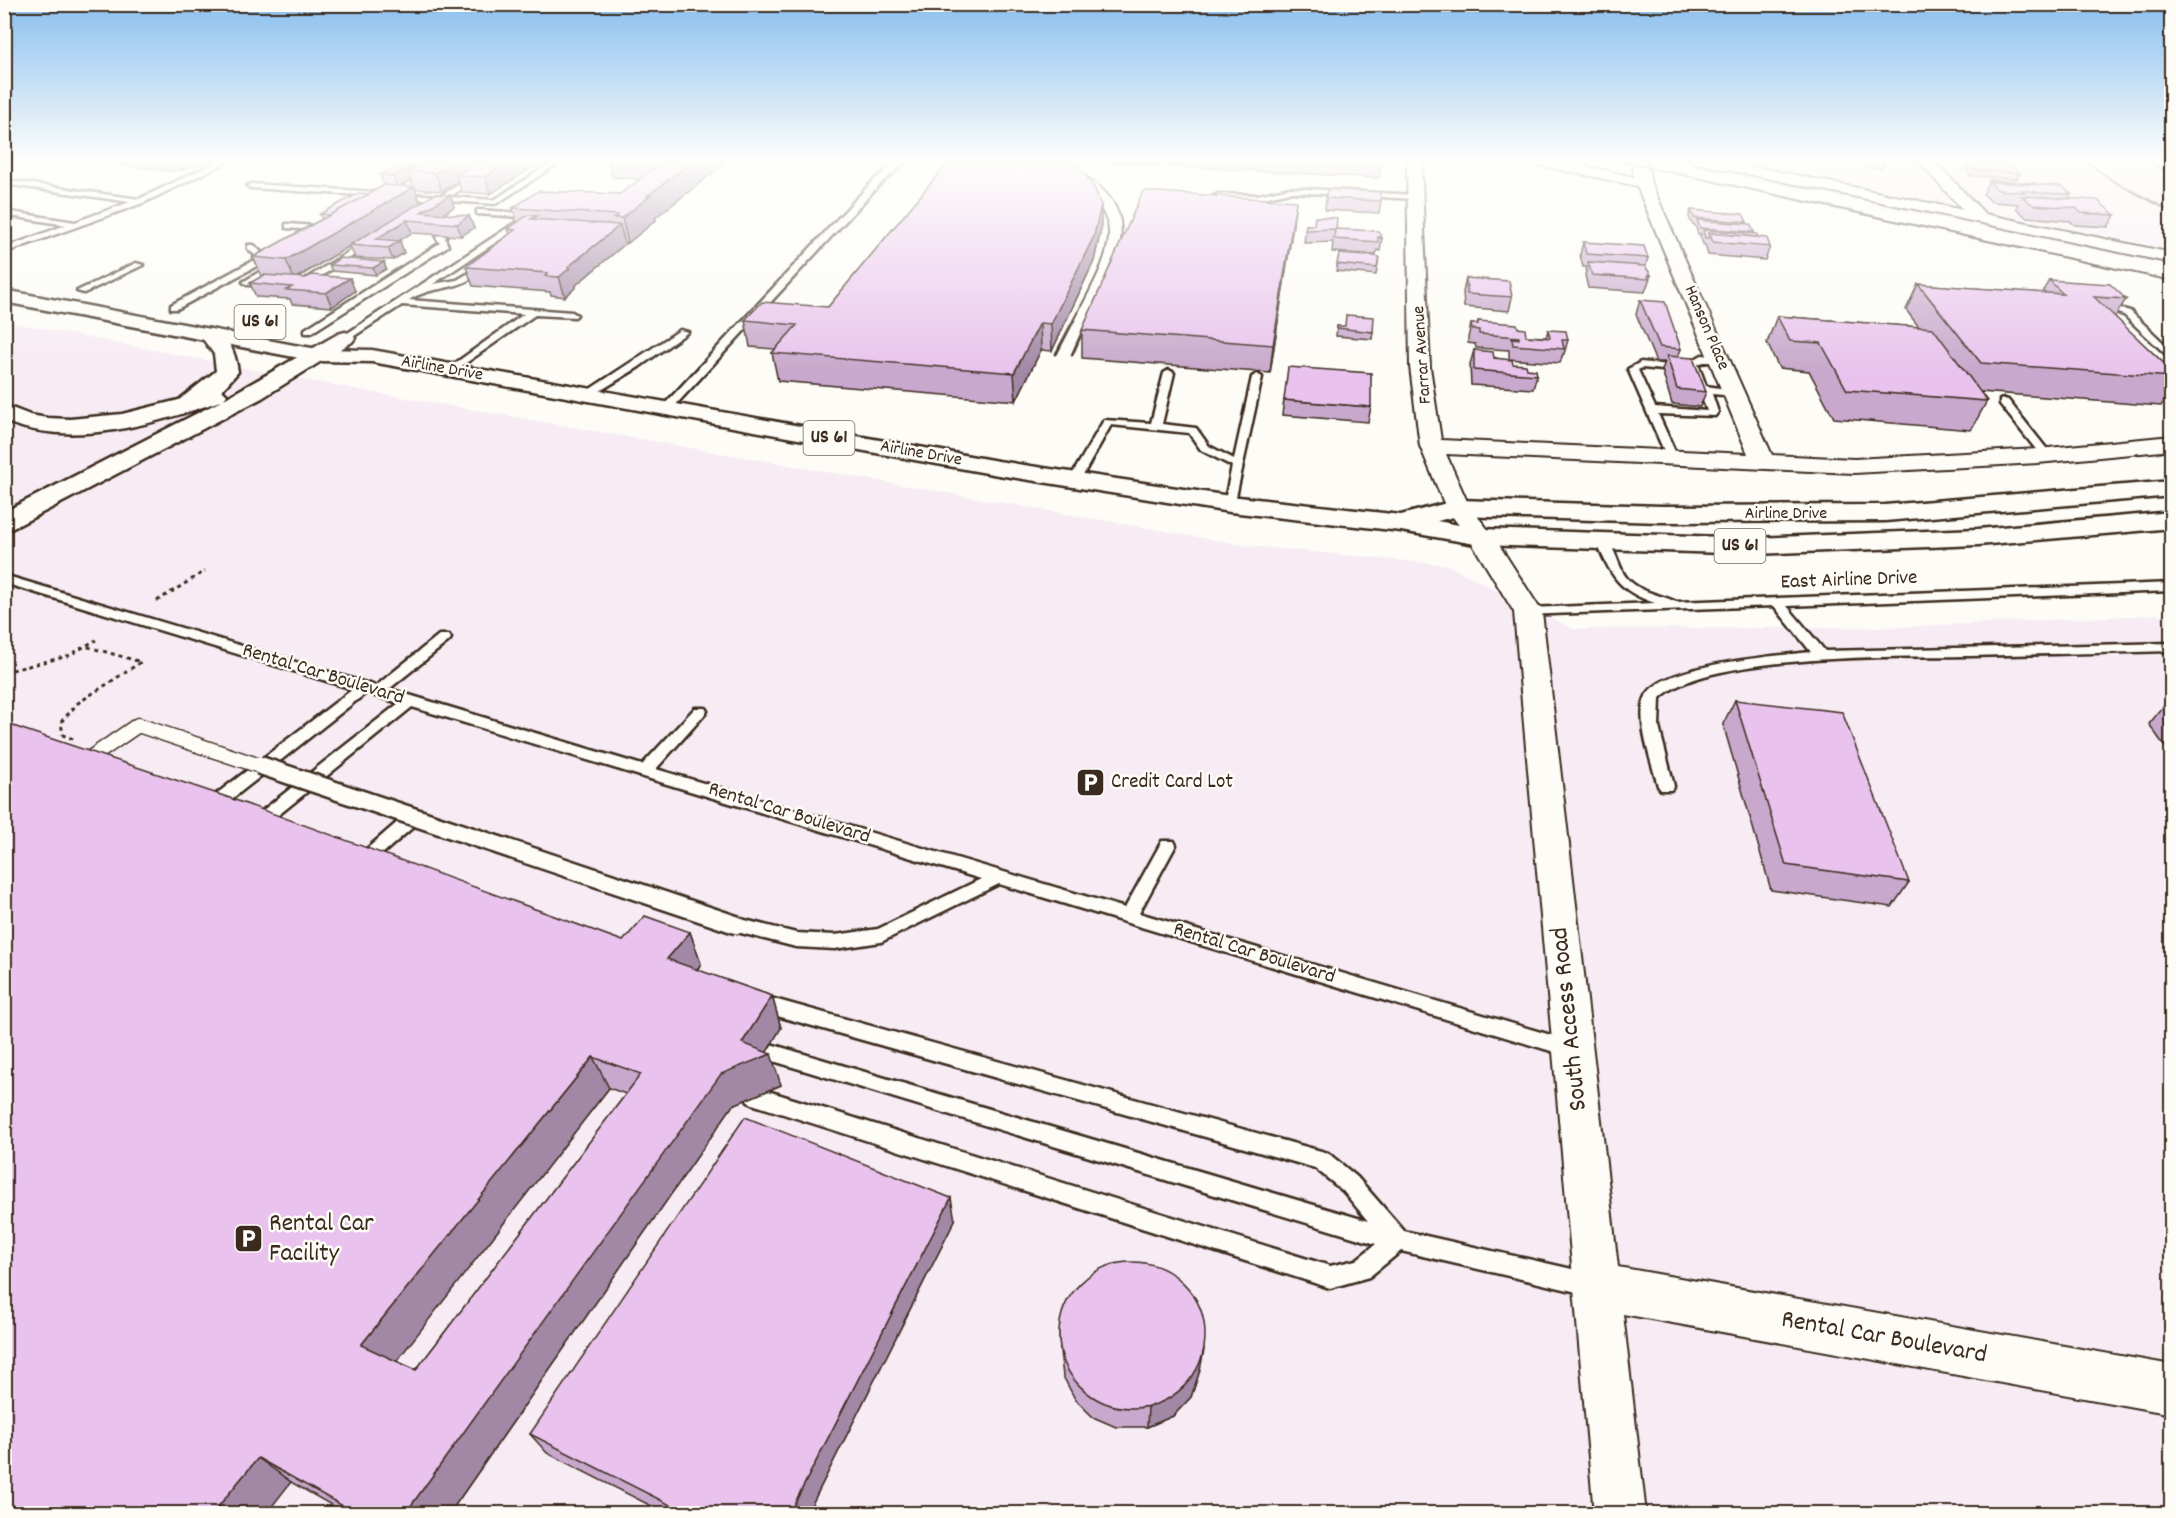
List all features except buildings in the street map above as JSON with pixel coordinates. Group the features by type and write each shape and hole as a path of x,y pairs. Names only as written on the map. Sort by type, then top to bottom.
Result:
{"main road":[{"name":"Airline Drive","path":"8,284 210,335 294,351 318,355 372,356 1075,480 1230,504 1401,523 1481,537 1754,546 1978,537 2172,520"},
{"path":"59,287 116,297"},
{"name":"US 61","path":"151,303 207,313"},
{"name":"Airline Drive","path":"285,327 345,338 372,356"},
{"path":"180,408 212,387 227,372 225,353 210,335"},
{"path":"4,412 26,421 69,425 107,424 180,408 222,392 294,351 345,338"},
{"path":"4,522 254,393 345,338"},
{"name":"Airline Drive","path":"1401,523 1458,508 1662,514 1884,513 2172,488"}],"street":[{"name":"Farrar Avenue","path":"1418,230 1420,367 1431,446 1458,508 1481,537"},
{"name":"Hanson Place","path":"1663,230 1763,462"},
{"path":"2039,230 2172,258"},
{"path":"1431,446 1854,466 2046,455 2172,443"},
{"name":"South Access Road","path":"1481,537 1528,612 1620,1514"},
{"name":"Rental Car Boulevard","path":"1597,1286 2172,1390"}],"lane":[{"path":"4,251 62,230"},
{"path":"318,241 337,230"},
{"path":"345,338 512,230"},
{"path":"666,409 832,230"},
{"path":"327,283 302,282 381,235"},
{"path":"309,331 445,244 440,237 443,235"},
{"path":"4,245 14,247"},
{"path":"174,307 262,259 250,247"},
{"path":"474,255 487,260"},
{"path":"278,284 247,282 287,258"},
{"path":"340,260 363,262"},
{"path":"81,291 139,265"},
{"path":"421,290 460,282 469,276"},
{"path":"403,302 572,315"},
{"path":"2088,305 2127,313 2172,357"},
{"path":"450,370 534,312"},
{"path":"586,395 636,365 683,332"},
{"path":"1720,360 1695,360 1693,363 1702,388 1734,393"},
{"path":"1672,458 1633,369 1635,366 1695,370"},
{"path":"1156,426 1169,373"},
{"path":"1230,504 1257,377"},
{"path":"1652,410 1711,414 1713,412 1706,390"},
{"path":"2004,402 2046,455"},
{"path":"1075,480 1108,422 1192,430 1205,448 1238,465"},
{"path":"1602,541 1617,576 1636,593 1683,607"},
{"name":"Rental Car Boulevard","path":"4,579 1573,1050"},
{"name":"East Airline Drive","path":"1528,612 2172,587"},
{"path":"1778,603 1821,655"},
{"path":"202,813 444,638"},
{"path":"1666,786 1649,711 1653,696 1662,685 1720,668 1821,655 2172,647"},
{"path":"250,830 410,701"},
{"path":"645,771 700,711"},
{"path":"72,770 138,725 737,925 796,940 835,942 881,935 999,877"},
{"path":"353,870 414,817"},
{"path":"1129,916 1168,844"},
{"path":"741,1007 758,1002 1321,1161 1350,1184 1398,1240"},
{"path":"767,1051 1398,1240 1597,1286"},
{"path":"755,1096 1330,1277 1361,1269 1398,1240"}],"path":[{"path":"148,606 205,571"},
{"path":"4,672 68,656 96,640"},
{"path":"70,746 78,741 63,735 61,722 78,703 141,662 85,646"}],"shaded area":[{"path":"1995,230 2171,230 2171,266"},
{"path":"4,321 343,387 1249,546 1447,565 1573,629 1900,627 2171,614 2171,1513 5,1513"}],"railway":[{"path":"1078,313 1106,251 1108,230"},
{"path":"1119,251 1122,230"},
{"path":"1936,230 2172,281"},
{"path":"1056,354 1078,313"},
{"path":"1072,355 1089,317"}],"place":[{"name":"Credit Card Lot","path":"1090,783"},
{"name":"Rental Car Facility","path":"248,1239"}]}
